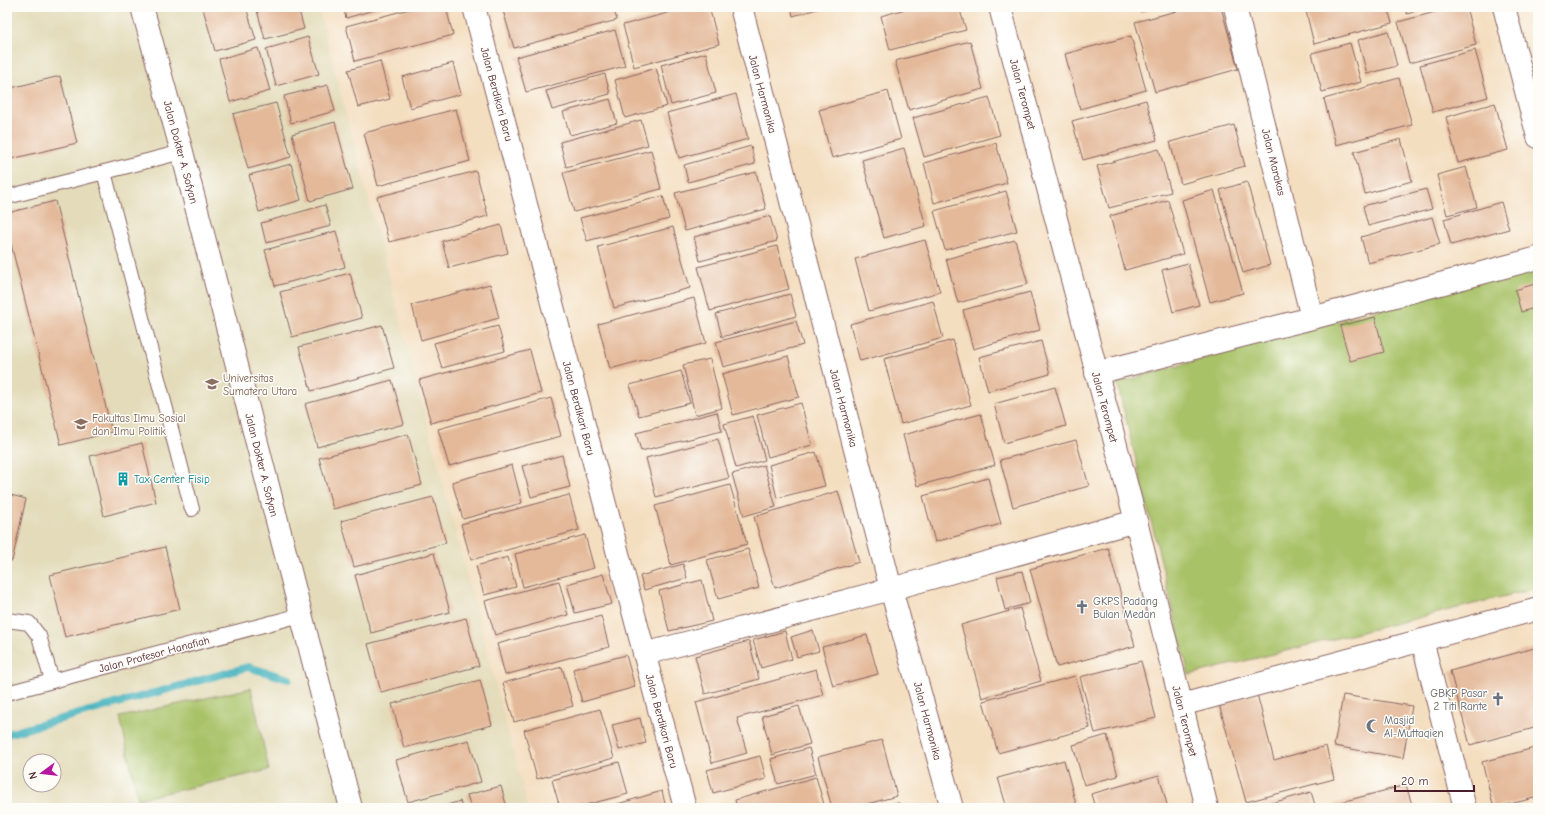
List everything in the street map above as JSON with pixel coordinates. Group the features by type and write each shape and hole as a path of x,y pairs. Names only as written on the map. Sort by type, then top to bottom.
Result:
{"street":[{"name":"Jalan Dokter A. Sofyan","path":"142,7 182,152 351,808"},
{"name":"Jalan Berdikari Baru","path":"474,7 685,808"},
{"name":"Jalan Harmonika","path":"741,7 891,589 952,808"},
{"name":"Jalan Terompet","path":"1000,7 1136,521 1207,808"},
{"name":"Jalan Marakas","path":"1235,7 1312,318"},
{"path":"1504,7 1538,137"},
{"path":"1096,373 1538,258"},
{"path":"644,654 891,589 1136,521"},
{"path":"1181,705 1538,609"},
{"path":"1422,640 1465,808"}],"lane":[{"path":"7,197 182,152"},
{"path":"104,172 192,509"},
{"name":"Jalan Profesor Hanafiah","path":"7,693 301,615"},
{"path":"7,620 28,623 39,636 52,681"}],"shaded area":[{"name":"Universitas Sumatera Utara","path":"7,7 318,7 528,808 7,808"}],"green space":[{"path":"1538,265 1538,588 1189,675 1117,383"},
{"path":"251,688 269,770 138,799 120,717"}],"building":[{"path":"210,7 246,7 256,40 215,51 203,9"},
{"path":"256,7 298,7 304,29 265,39"},
{"path":"343,7 385,7 346,18"},
{"path":"417,7 446,7 453,35 355,61 346,26"},
{"path":"502,7 613,7 617,20 514,48"},
{"path":"620,7 643,7 622,13"},
{"path":"690,7 709,7 719,44 634,67 623,25"},
{"path":"791,7 824,7 793,16"},
{"path":"912,7 959,7 966,30 890,50 881,16"},
{"path":"1139,7 1157,7 1140,12"},
{"path":"1192,7 1221,7 1238,69 1155,92 1135,22"},
{"path":"1305,7 1387,7 1392,23 1314,44"},
{"path":"1405,7 1430,7 1407,14"},
{"path":"1454,7 1466,7 1476,45 1409,63 1398,22"},
{"path":"615,30 625,66 526,92 516,57"},
{"path":"1388,31 1397,66 1367,74 1358,40"},
{"path":"1131,36 1146,90 1080,109 1065,54"},
{"path":"308,37 319,74 276,86 266,49"},
{"path":"970,41 983,89 909,110 895,61"},
{"path":"1350,43 1361,82 1322,92 1312,53"},
{"path":"258,48 270,91 230,102 219,59"},
{"path":"1475,50 1488,97 1433,112 1420,65"},
{"path":"706,53 716,93 671,105 661,65"},
{"path":"380,61 390,99 358,107 348,70"},
{"path":"453,63 461,94 410,108 402,77"},
{"path":"656,68 667,106 625,118 615,80"},
{"path":"605,74 610,94 552,110 546,91"},
{"path":"60,76 77,143 7,160 7,89"},
{"path":"1399,78 1412,125 1336,145 1324,99"},
{"path":"328,85 335,111 291,123 284,96"},
{"path":"888,91 901,139 832,158 819,110"},
{"path":"736,94 748,139 679,158 667,113"},
{"path":"989,97 1000,135 924,157 913,118"},
{"path":"610,99 617,123 570,135 563,112"},
{"path":"1146,100 1157,140 1083,160 1072,121"},
{"path":"276,103 291,157 248,169 233,114"},
{"path":"1495,103 1508,150 1458,163 1446,117"},
{"path":"456,109 470,161 378,186 364,133"},
{"path":"641,120 648,145 566,167 560,142"},
{"path":"335,122 353,189 310,201 292,134"},
{"path":"1234,125 1245,166 1181,184 1170,142"},
{"path":"1401,139 1412,181 1365,194 1354,152"},
{"path":"996,143 1007,183 934,203 924,163"},
{"path":"751,146 755,164 688,182 684,165"},
{"path":"904,148 926,226 884,238 862,160"},
{"path":"1159,149 1171,192 1109,208 1097,166"},
{"path":"651,150 661,189 574,212 563,173"},
{"path":"291,164 301,200 259,212 249,175"},
{"path":"1466,167 1477,207 1447,215 1437,175"},
{"path":"476,171 488,216 389,242 377,197"},
{"path":"756,172 766,209 685,231 675,193"},
{"path":"1247,182 1270,265 1243,273 1220,190"},
{"path":"1426,189 1432,209 1368,226 1363,206"},
{"path":"1214,190 1243,293 1210,302 1182,200"},
{"path":"1006,191 1017,231 945,250 934,211"},
{"path":"663,196 669,219 587,241 580,218"},
{"path":"1168,200 1183,254 1125,270 1110,216"},
{"path":"55,201 112,432 61,445 7,228 7,213"},
{"path":"1501,202 1509,229 1451,245 1444,219"},
{"path":"325,205 331,226 266,243 261,223"},
{"path":"770,216 777,241 700,261 694,237"},
{"path":"1432,217 1440,244 1368,263 1361,237"},
{"path":"501,225 508,253 449,268 442,241"},
{"path":"673,227 690,288 614,308 598,247"},
{"path":"336,231 345,267 275,286 265,250"},
{"path":"925,240 940,292 869,311 855,259"},
{"path":"1015,240 1028,284 958,303 946,259"},
{"path":"777,246 789,289 710,311 698,267"},
{"path":"1188,263 1199,305 1173,312 1162,270"},
{"path":"350,273 362,318 292,337 280,292"},
{"path":"1538,283 1538,307 1521,312 1515,290"},
{"path":"490,284 499,318 421,340 412,305"},
{"path":"1030,292 1040,330 973,349 963,310"},
{"path":"790,294 796,316 722,337 716,314"},
{"path":"694,298 706,343 610,369 598,324"},
{"path":"933,301 943,338 860,361 850,324"},
{"path":"1375,317 1384,352 1350,361 1340,326"},
{"path":"796,321 803,345 723,367 716,342"},
{"path":"382,325 394,368 311,391 299,347"},
{"path":"498,326 505,351 442,368 434,343"},
{"path":"953,340 971,405 901,424 884,359"},
{"path":"1041,341 1050,374 988,391 979,357"},
{"path":"530,350 541,393 431,423 419,380"},
{"path":"788,356 799,397 733,415 722,374"},
{"path":"710,359 722,408 695,415 683,365"},
{"path":"681,371 690,403 639,416 630,385"},
{"path":"392,380 404,424 317,447 305,404"},
{"path":"1055,387 1066,426 1004,443 994,404"},
{"path":"551,398 561,436 449,466 438,429"},
{"path":"801,403 812,445 768,457 757,415"},
{"path":"717,412 722,431 641,451 636,433"},
{"path":"981,414 995,465 917,486 903,435"},
{"path":"753,416 765,460 736,468 724,424"},
{"path":"408,434 422,485 333,509 319,458"},
{"path":"718,439 729,478 656,497 646,458"},
{"path":"1076,440 1089,486 1013,507 1000,460"},
{"name":"Tax Center Fisip","path":"142,443 156,502 104,516 90,456"},
{"path":"816,452 825,486 777,498 769,465"},
{"path":"562,455 570,487 531,497 522,466"},
{"path":"512,465 522,503 463,519 452,482"},
{"path":"764,465 776,507 744,516 732,474"},
{"path":"988,478 1001,524 935,542 923,496"},
{"path":"730,485 747,544 671,565 655,506"},
{"path":"838,491 859,562 775,588 754,517"},
{"path":"7,494 26,499 12,561 7,560"},
{"path":"569,495 579,530 471,560 461,524"},
{"path":"433,497 446,543 354,567 341,521"},
{"path":"585,535 594,568 523,587 515,554"},
{"path":"165,547 180,609 65,637 50,575"},
{"name":"GKPS Padang Bulan Medan","path":"1108,548 1135,646 1057,667 1030,569"},
{"path":"748,549 759,588 718,599 707,560"},
{"path":"434,553 450,612 371,633 355,575"},
{"path":"508,557 516,587 484,595 476,566"},
{"path":"683,564 687,578 644,590 640,576"},
{"path":"1022,571 1030,603 1005,610 997,577"},
{"path":"603,574 612,604 575,613 567,584"},
{"path":"702,580 712,621 669,631 659,591"},
{"path":"559,581 568,615 495,635 485,601"},
{"path":"1020,608 1041,681 982,698 961,625"},
{"path":"601,616 609,647 505,675 497,644"},
{"path":"466,618 479,666 381,692 368,644"},
{"path":"813,630 819,651 797,657 791,637"},
{"path":"785,631 792,659 761,668 753,640"},
{"path":"867,635 878,674 833,686 822,647"},
{"path":"749,641 759,679 705,694 695,656"},
{"name":"GBKP Pasar 2 Titi Rante","path":"1538,647 1538,727 1470,745 1450,671"},
{"path":"626,655 635,687 582,702 573,669"},
{"path":"1141,661 1156,718 1095,733 1080,677"},
{"path":"562,667 573,706 514,722 503,683"},
{"path":"816,669 823,695 737,718 747,753 712,763 696,702"},
{"path":"1075,676 1090,728 998,753 983,701"},
{"path":"480,680 492,725 404,748 392,704"},
{"path":"1257,694 1274,760 1326,746 1334,779 1246,802 1219,704"},
{"name":"Masjid Al-Muttaqien","path":"1343,695 1412,706 1403,758 1334,746"},
{"path":"799,706 810,744 772,755 762,716"},
{"path":"600,709 614,758 537,779 524,730"},
{"path":"640,718 646,743 619,750 612,725"},
{"path":"1107,735 1118,776 1084,785 1073,745"},
{"path":"469,740 481,782 408,802 396,760"},
{"path":"882,740 897,796 852,808 832,808 818,757"},
{"path":"1538,747 1538,797 1494,808 1482,762"},
{"path":"809,748 816,774 778,784 771,759"},
{"path":"760,756 766,779 713,793 707,770"},
{"path":"1064,760 1077,808 1007,808 998,778"},
{"path":"619,762 628,794 574,808 560,808 552,780"},
{"path":"1159,775 1168,808 1095,808 1091,794"},
{"path":"816,777 825,808 737,808 735,800"},
{"path":"1406,785 1413,808 1335,808 1334,804"},
{"path":"501,786 507,808 471,808 467,795"},
{"path":"662,791 666,808 615,808 614,805"},
{"path":"1311,792 1316,808 1254,808"},
{"path":"460,801 462,808 438,808"},
{"path":"899,803 901,808 881,808"}],"waterway":[{"path":"7,734 248,667 289,679"}],"place":[{"name":"Universitas Sumatera Utara","path":"212,384"},
{"name":"Fakultas Ilmu Sosial dan Ilmu Politik","path":"81,424"},
{"name":"Tax Center Fisip","path":"123,479"},
{"name":"GKPS Padang Bulan Medan","path":"1082,607"},
{"name":"GBKP Pasar 2 Titi Rante","path":"1498,699"},
{"name":"Masjid Al-Muttaqien","path":"1373,726"}]}
